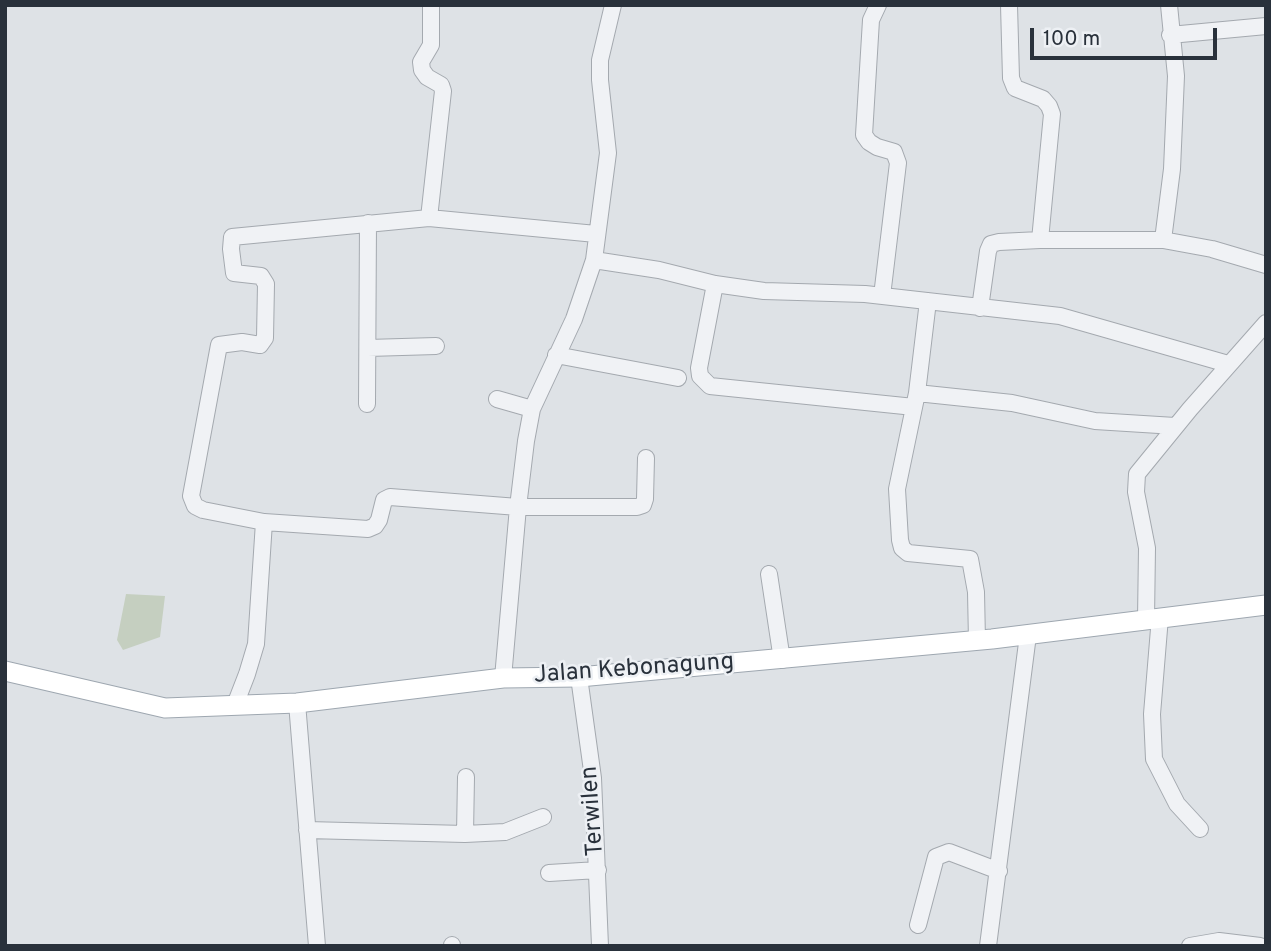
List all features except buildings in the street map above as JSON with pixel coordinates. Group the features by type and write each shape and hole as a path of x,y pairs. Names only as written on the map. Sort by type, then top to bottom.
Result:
{"main road":[{"name":"Jalan Kebonagung","path":"5,671 165,708 297,703 503,678 579,677 977,641 1266,605"}],"street":[{"path":"429,218 443,91 441,85 427,77 422,70 421,62 431,45 431,5"},
{"path":"503,678 518,507 532,409 574,319 594,260 608,153 600,60 613,5"},
{"path":"878,5 871,20 864,135 877,147 894,152 898,163 882,296"},
{"path":"1009,5 1011,78 1015,88 1043,99 1052,114 1040,240"},
{"path":"1163,240 1174,139 1175,62 1170,35 1169,5"},
{"path":"1170,35 1266,26"},
{"path":"596,234 429,218 231,238 234,273 261,276 267,284 265,338 260,345 242,342 219,345 191,496 195,506 203,510 264,522 368,529 375,526 384,499 390,497 518,507 640,506 645,499 646,458"},
{"path":"368,223 368,404"},
{"path":"980,308 991,244 1040,240 1163,240 1221,251 1266,265"},
{"path":"594,260 715,284 786,292 850,293 928,300 1060,316 1228,364"},
{"path":"715,284 699,368 700,376 710,386 915,400 1012,402 1095,421 1175,426"},
{"path":"928,300 915,400 897,489 901,546 904,551 919,556 970,559 976,592 977,641"},
{"path":"1200,829 1177,804 1154,759 1153,618 1147,548 1135,484 1142,466 1266,323"},
{"path":"368,348 436,346"},
{"path":"556,355 678,378"},
{"path":"497,399 532,409"},
{"path":"234,705 256,644 264,522"},
{"path":"769,574 782,660"},
{"path":"988,946 1028,635"},
{"name":"Terwilen","path":"579,677 593,778 600,946"},
{"path":"297,703 317,946"},
{"path":"465,834 466,777"},
{"path":"307,830 465,834 506,832 543,817"},
{"path":"918,925 936,857 949,852 999,871"},
{"path":"549,873 598,870"},
{"path":"1190,946 1219,941 1251,945"}],"green space":[{"path":"126,594 165,596 160,637 123,650 117,640"}]}
